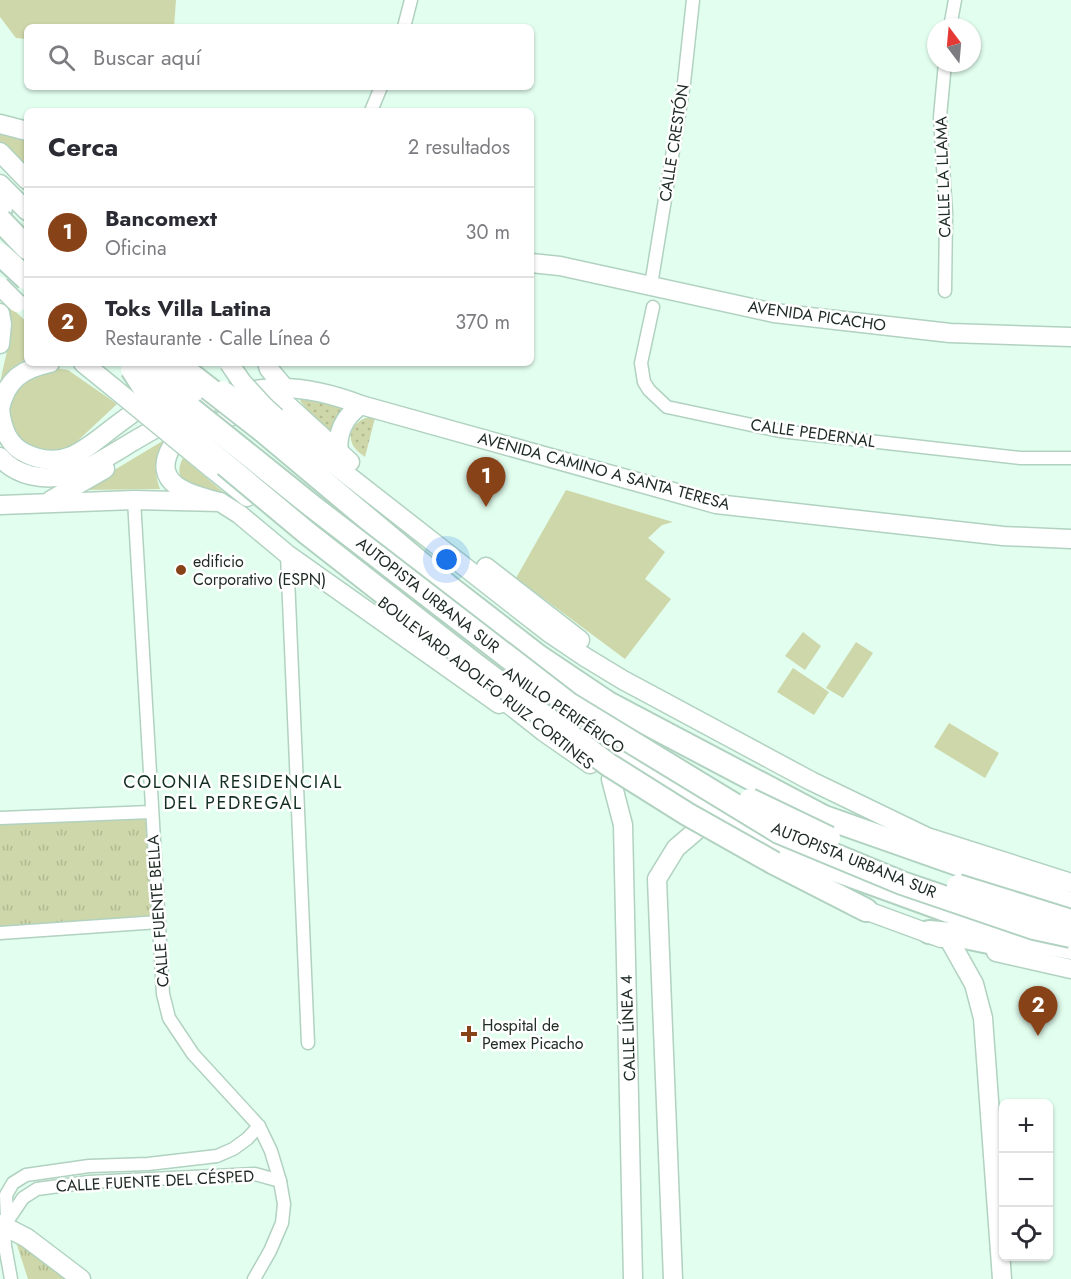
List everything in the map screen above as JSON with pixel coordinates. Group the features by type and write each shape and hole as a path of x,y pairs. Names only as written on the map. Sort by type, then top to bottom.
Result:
{"highway":[{"path":"3,199 24,228"},
{"path":"0,220 24,245"},
{"path":"0,244 24,265"},
{"path":"0,254 24,276"},
{"path":"128,366 156,407 307,533 472,663 609,765 687,814 774,863 866,910"},
{"name":"AUTOPISTA URBANA SUR","path":"128,366 560,697 779,832 913,886 1034,928 1071,936"},
{"name":"ANILLO PERIFÉRICO","path":"128,366 238,461 546,702 764,837 821,865 897,893 1028,940 1071,948"},
{"name":"AUTOPISTA URBANA SUR","path":"164,366 264,452 396,558 566,686 748,799 881,862 1070,903"},
{"name":"ANILLO PERIFÉRICO","path":"182,366 268,418 449,586 538,656 608,703 824,817 1070,903"},
{"path":"928,932 950,934 1071,959"}],"main road":[{"path":"0,124 24,130"},
{"path":"0,152 24,177"},
{"path":"3,199 24,210"},
{"path":"0,264 24,236"},
{"path":"22,307 0,287 24,259"},
{"name":"AVENIDA PICACHO","path":"534,263 560,266 774,313 950,333 1062,338 1071,336"},
{"path":"0,344 1,319"},
{"path":"34,366 16,377 3,392 0,409 1,425 9,441 21,452 38,459 60,460 78,455 196,366"},
{"path":"193,366 233,398 268,418 333,464 548,632 585,657 623,680 811,781 1070,903"},
{"path":"231,366 268,418"},
{"path":"268,366 285,388"},
{"name":"BOULEVARD ADOLFO RUIZ CORTINES","path":"87,367 210,468 544,732 611,779 697,830 831,898 928,932 951,943 1021,956 1071,969"},
{"name":"AVENIDA CAMINO A SANTA TERESA","path":"0,457 19,472 36,477 66,476 92,465 165,423 217,401 262,389 285,388 333,394 361,405 716,504 1003,536 1071,539"},
{"path":"544,732 487,696 287,554 239,513 220,502 192,495 176,487 168,477 165,465 167,454 172,446 267,398 276,396 339,454 612,664 674,707"},
{"path":"339,454 338,438 343,423 361,405"},
{"path":"47,502 121,459 134,441"},
{"path":"0,505 134,500 220,502"},
{"name":"CALLE LÍNEA 4","path":"611,779 623,825 633,1279"},
{"path":"674,1279 657,879 676,848 697,830"},
{"path":"951,943 974,984 983,1018 1002,1279"},
{"path":"4,1223 81,1279"}],"street":[{"path":"405,24 411,0"},
{"name":"CALLE CRESTÓN","path":"651,285 684,83 693,0"},
{"path":"952,18 955,0"},
{"name":"CALLE LA LLAMA","path":"944,72 940,117 946,214 945,291"},
{"path":"372,108 380,90"},
{"name":"CALLE PEDERNAL","path":"653,307 641,363 642,373 649,390 668,407 780,431 1020,458 1071,458"},
{"name":"CALLE FUENTE BELLA","path":"134,500 162,994 169,1018 193,1054 259,1126 271,1151 284,1204 282,1223 254,1279"},
{"path":"287,554 308,1043"},
{"path":"0,818 151,812"},
{"path":"0,933 159,922"},
{"name":"CALLE FUENTE DEL CÉSPED","path":"4,1223 6,1195 13,1182 26,1175 89,1166 148,1164 217,1156 240,1144 259,1126"},
{"path":"148,1164 149,1180"},
{"name":"CALLE FUENTE DEL CÉSPED","path":"4,1223 23,1198 37,1189 89,1182 255,1174 280,1181"},
{"path":"4,1223 5,1246 11,1279"}],"green space":[{"path":"0,0 176,0 174,24 24,24 24,39 16,38 0,17"},
{"path":"0,133 24,138 24,169 0,146"},
{"path":"8,305 24,319 24,360 12,368 0,384 8,345 10,316"},
{"path":"54,368 68,370 117,404 70,448 46,454 22,445 7,423 9,396 16,384"},
{"path":"303,397 345,409 334,422 330,437 300,401"},
{"path":"369,417 375,418 365,457 354,447 351,432 356,424"},
{"path":"166,439 156,463 156,475 160,489 81,490"},
{"path":"183,458 223,492 198,487 184,480 180,475"},
{"path":"566,490 673,522 662,525 648,538 665,552 645,579 671,599 625,659 516,578"},
{"path":"803,632 821,646 805,670 785,656"},
{"path":"856,642 873,653 843,698 826,688"},
{"path":"793,668 829,692 814,715 777,692"},
{"path":"949,723 999,753 985,778 934,747"},
{"path":"147,817 154,917 0,927 0,824"},
{"path":"14,1236 75,1279 28,1279"}],"place":[{"name":"Bancomext","path":"486,507"},
{"name":"edificio Corporativo (ESPN)","path":"181,570"},
{"name":"Hospital de Pemex Picacho","path":"469,1034"},
{"name":"Toks Villa Latina","path":"1038,1036"}],"district":[{"name":"COLONIA RESIDENCIAL DEL PEDREGAL","path":"233,792"}]}
